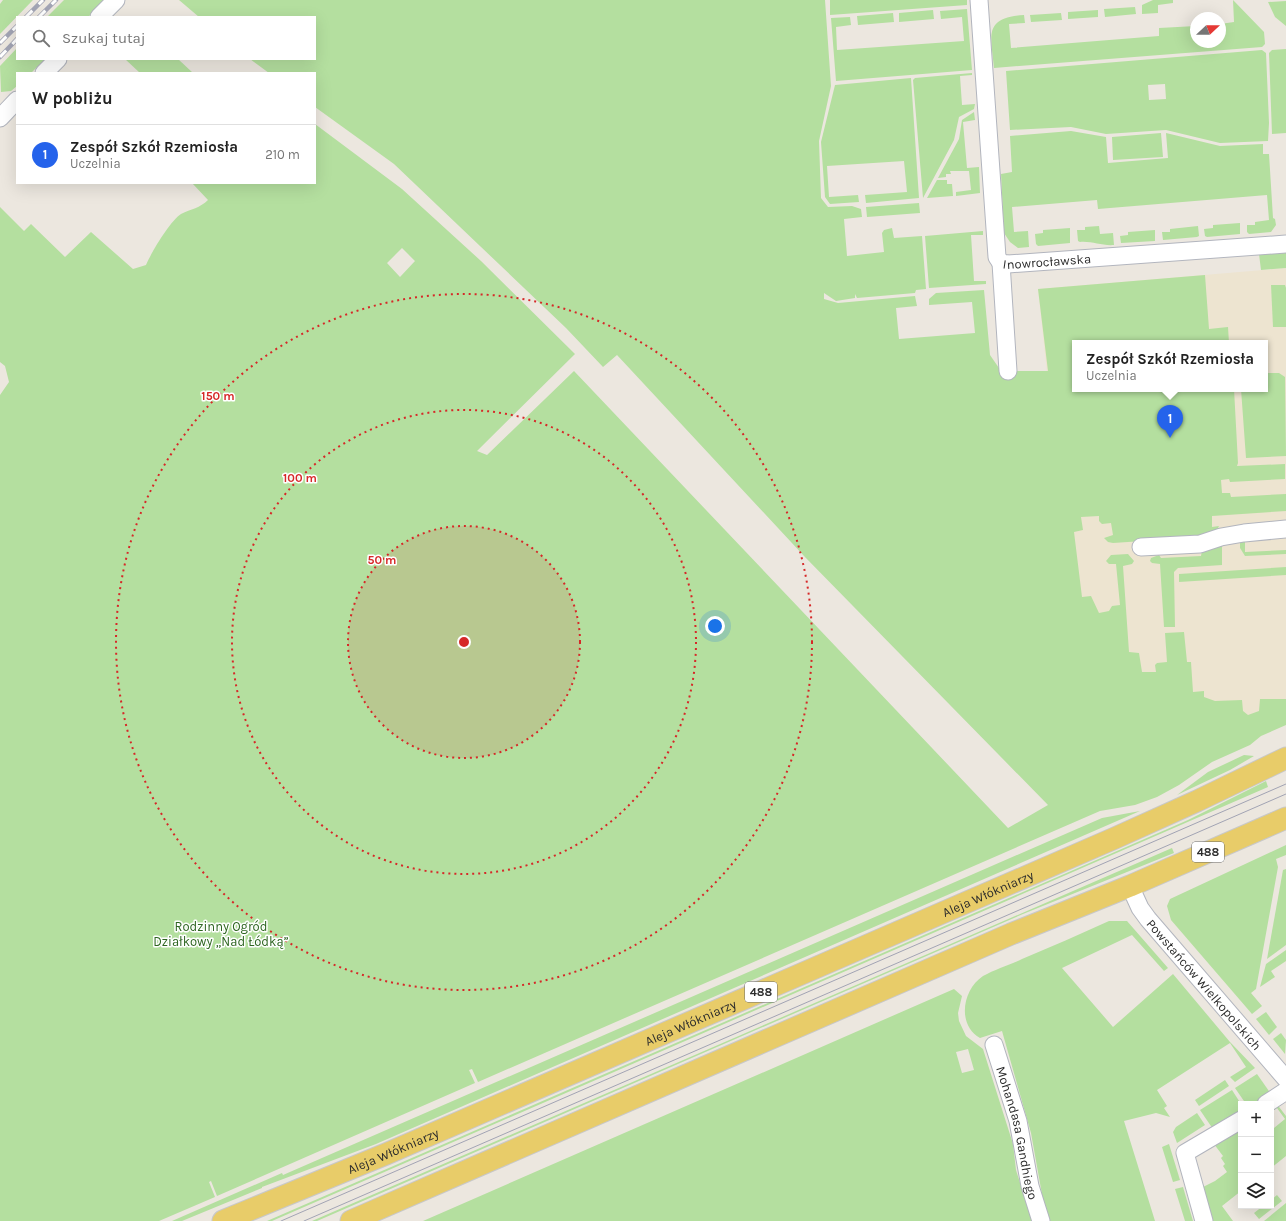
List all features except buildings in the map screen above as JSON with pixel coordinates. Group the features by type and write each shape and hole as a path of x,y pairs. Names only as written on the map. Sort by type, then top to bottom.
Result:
{"main road":[{"name":"Aleja Włókniarzy","path":"223,1221 386,1154 1108,841 1197,801 1286,758"},
{"name":"488","path":"351,1221 996,940 1130,886 1286,818"}],"street":[{"path":"100,16 116,0"},
{"name":"Inowrocławska","path":"979,0 993,219 997,257 1001,263 1016,264 1286,244"},
{"path":"45,72 57,60"},
{"path":"1001,263 1008,371"},
{"path":"1141,547 1200,544 1221,537 1244,532 1286,529"},
{"name":"Powstańców Wielkopolskich","path":"1130,886 1140,908 1148,919 1286,1079"},
{"name":"Mohandasa Gandhiego","path":"994,1045 1018,1121 1030,1186 1041,1221"},
{"path":"1271,1101 1286,1091"},
{"path":"1204,1221 1185,1152 1238,1122"}],"shaded area":[{"path":"1286,268 1286,704 1261,716 1179,717 1070,586 1038,289"}],"green space":[{"path":"3,0 33,0 0,34 0,4"},
{"path":"64,0 106,0 89,16 48,16"},
{"name":"Rodzinny Ogród Działkowy „Nad Łódką”","path":"179,0 825,0 831,86 819,141 821,198 828,207 852,206 861,209 862,217 844,219 847,256 884,252 882,233 884,230 892,228 894,238 922,236 926,289 916,290 915,293 857,298 855,294 855,298 836,301 824,293 824,299 838,303 915,296 917,306 896,308 899,339 975,333 972,302 929,305 929,299 936,293 984,290 990,355 1001,371 1048,371 1038,289 1205,275 1209,329 1228,327 1229,340 1072,340 1072,392 1234,392 1237,466 1285,464 1285,479 1230,482 1229,479 1221,480 1222,493 1230,493 1231,497 1286,494 1286,511 1212,516 1212,527 1219,526 1217,530 1203,537 1113,543 1108,542 1104,538 1113,535 1111,523 1102,524 1099,521 1099,516 1081,517 1083,530 1074,532 1082,597 1091,596 1099,613 1109,611 1112,606 1120,605 1116,564 1109,564 1106,561 1111,555 1128,554 1134,561 1132,564 1123,566 1129,652 1139,653 1142,672 1156,672 1155,665 1157,663 1167,662 1165,633 1184,632 1187,662 1191,662 1193,692 1204,691 1204,697 1215,701 1242,700 1243,711 1248,715 1259,711 1260,699 1286,699 1286,725 1261,736 1250,745 1212,762 1179,785 1157,797 1135,805 1100,811 478,1082 472,1069 469,1070 475,1083 217,1196 211,1181 209,1182 215,1197 159,1221 0,1221 0,395 9,382 5,366 0,362 0,207 24,231 31,224 65,257 91,232 133,269 146,265 161,238 181,214 202,205 208,200 193,184 316,184 316,125 402,189 481,261 575,354 477,451 487,455 574,371 1008,828 1048,805 804,556 617,355 603,367 566,328 394,164 316,108 316,72 268,72 251,60 316,60 316,16 198,16","holes":["402,248 415,261 400,277 387,263"]},
{"path":"830,0 967,0 967,5 830,15"},
{"path":"1153,0 1173,0 1173,3 1158,5 1158,13 1142,14 1142,5"},
{"path":"1233,0 1264,32 1265,44 1262,47 994,68 991,38 992,30 996,24 1011,17 1024,15 1025,23 1009,24 1011,48 1159,36 1159,28 1190,26 1190,48 1226,48 1226,23 1234,22"},
{"path":"1286,1 1286,26 1275,17 1268,2"},
{"path":"1135,7 1136,14 1105,17 1104,9"},
{"path":"967,9 972,70 836,81 831,18 850,17 851,25 836,27 837,50 964,41 962,17 941,19 940,11"},
{"path":"933,10 934,19 899,22 899,13"},
{"path":"1098,10 1098,17 1068,19 1068,12"},
{"path":"893,13 894,22 858,25 857,16"},
{"path":"1061,13 1062,20 1031,22 1030,15"},
{"path":"16,49 16,60 44,60 32,72 16,72 16,87 11,91 1,92 0,66"},
{"path":"1286,49 1286,133 1272,134 1269,53 1272,50"},
{"path":"1262,50 1266,53 1269,123 1268,141 1220,143 1166,130 1106,134 1071,127 1010,130 1006,71","holes":["1165,84 1166,99 1149,100 1148,85"]},
{"path":"126,60 179,60 192,72 139,72"},
{"path":"972,73 972,75 960,76 962,105 975,104 974,109 959,117 954,140 923,198 913,80 915,78"},
{"path":"911,78 919,198 866,203 865,195 907,192 904,161 827,166 829,197 858,195 859,202 830,204 825,197 821,142 835,85"},
{"path":"974,112 975,120 963,122 967,168 979,167 980,193 956,196 956,192 971,190 969,171 950,171 951,174 946,174 946,177 938,178 959,139 962,120"},
{"path":"1071,131 1106,137 1108,163 1168,158 1166,133 1220,146 1263,144 1263,154 1269,154 1273,218 1275,219 1276,225 1271,232 1249,234 1247,232 1247,225 1255,225 1255,222 1269,220 1267,195 1098,209 1097,200 1012,207 1014,232 1028,231 1029,247 1018,248 1010,242 1004,233 1001,174 1012,172 1010,136"},
{"path":"1161,133 1163,157 1113,160 1112,137"},
{"path":"937,180 947,180 947,184 952,184 953,196 927,198"},
{"path":"919,203 920,213 867,217 866,207"},
{"path":"1240,223 1240,234 1205,236 1204,229 1213,228 1213,225"},
{"path":"1099,226 1100,234 1113,233 1114,245 1078,241 1077,230 1085,230 1085,227"},
{"path":"1198,226 1199,236 1197,237 1163,240 1162,232 1170,232 1170,229"},
{"path":"1070,228 1070,243 1038,246 1036,244 1035,234 1043,233 1043,230"},
{"path":"1155,230 1155,241 1121,243 1120,236 1128,235 1128,232"},
{"path":"983,231 983,235 971,235 974,281 986,281 986,284 929,288 925,236"},
{"path":"1286,253 1286,268 1261,270 1259,254"},
{"path":"1271,285 1285,285 1286,327 1273,327"},
{"path":"1268,373 1279,373 1285,377 1286,456 1246,458 1241,392 1268,392"},
{"path":"1240,538 1245,538 1245,552 1286,550 1286,554 1245,556 1240,548"},
{"path":"1222,544 1222,565 1178,568 1174,572 1175,627 1164,627 1160,564 1152,563 1150,561 1151,558 1159,555 1161,558 1201,556 1202,550"},
{"path":"1286,567 1286,575 1179,582 1179,574"},
{"path":"1244,755 1254,756 1230,770 1177,795 1208,772"},
{"path":"1266,781 1268,787 272,1221 267,1221 1188,820"},
{"path":"1140,811 376,1144 262,1187 182,1221 172,1221 282,1173 283,1175 1102,818"},
{"path":"1286,845 1286,855 1276,859 1278,867 1256,989 1251,993 1262,1006 1252,1014 1171,920 1167,906 1170,899"},
{"path":"1172,848 1174,853 1023,914 317,1221 312,1221"},
{"path":"1286,869 1286,945 1267,959 1283,870"},
{"path":"1109,921 1127,921 1168,968 1164,971 1132,935 1062,968 1113,1027 1173,974 1230,1042 1255,1068 1235,1082 1230,1077 1246,1067 1230,1043 1157,1090 1167,1106 1164,1108 1170,1117 1156,1113 1124,1121 1155,1221 1050,1221 1043,1200 1031,1133 1002,1031 980,1038 968,1025 965,1016 965,1007 970,990 983,976"},
{"path":"1286,950 1286,961 1271,971 1275,977 1260,987 1266,964"},
{"path":"954,989 962,996 958,1013 959,1021 966,1036 983,1049 1013,1144 1016,1170 1032,1221 423,1221","holes":["968,1049 974,1070 962,1073 956,1052"]},
{"path":"1266,1012 1277,1027 1269,1035 1256,1019"},
{"path":"1281,1033 1286,1040 1285,1054 1273,1039"},
{"path":"1257,1074 1271,1094 1263,1101 1244,1101 1235,1088"},
{"path":"1225,1080 1229,1086 1199,1106 1195,1100"},
{"path":"1232,1090 1239,1101 1238,1118 1215,1132 1200,1110"},
{"path":"1276,1103 1286,1116 1286,1156 1274,1166 1274,1128 1285,1119 1277,1108 1274,1110 1274,1104"},
{"path":"1197,1113 1205,1125 1177,1143 1173,1132 1176,1127"},
{"path":"1238,1127 1238,1193 1222,1206 1233,1221 1208,1221 1199,1189 1215,1181 1227,1172 1223,1166 1225,1164 1221,1158 1223,1156 1214,1144"},
{"path":"1169,1144 1180,1180 1173,1182 1162,1147"},
{"path":"1183,1187 1193,1221 1185,1221 1175,1189"},
{"path":"1277,1195 1282,1201 1274,1207 1274,1198"},
{"path":"1286,1203 1286,1221 1264,1221"},
{"path":"1259,1209 1272,1209 1259,1219 1254,1213"}],"tram line":[{"path":"281,1221 1286,784"},
{"path":"304,1221 1286,794"}],"railway":[{"path":"27,16 43,0"},
{"path":"40,16 56,0"},
{"path":"0,43 16,27"},
{"path":"0,57 16,40"}],"place":[{"name":"Zespół Szkół Rzemiosła","path":"1170,438"}]}
